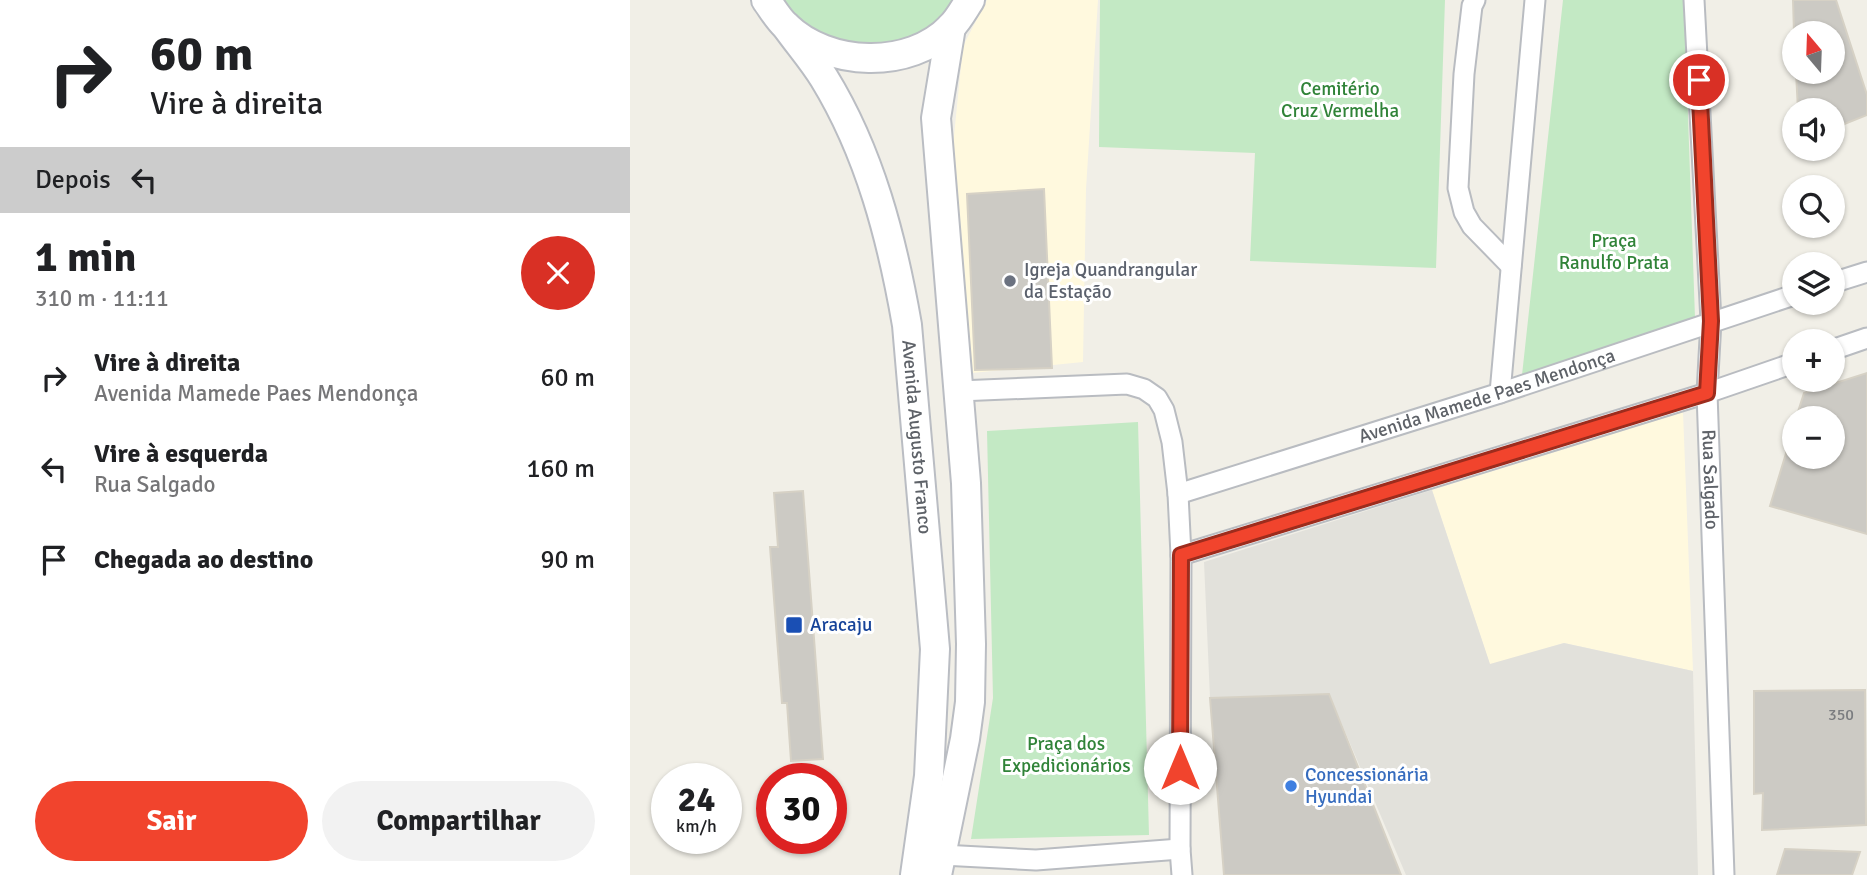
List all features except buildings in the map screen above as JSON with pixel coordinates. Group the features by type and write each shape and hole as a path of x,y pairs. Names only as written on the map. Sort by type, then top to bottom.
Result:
{"main road":[{"name":"Avenida Augusto Franco","path":"766,0 824,78 852,132 882,211 907,325 935,649 929,776 915,875"},
{"path":"786,26 809,42 833,52 872,59 892,57 912,52 930,43 951,27 970,0"},
{"path":"940,865 958,782 970,702 971,644 967,483 936,118 951,27"}],"street":[{"path":"1475,0 1464,74 1458,188 1464,212 1472,226 1511,266"},
{"path":"1500,393 1535,0"},
{"name":"Rua Salgado","path":"1695,0 1711,321 1707,393 1724,875"},
{"path":"1845,279 1867,272"},
{"name":"Avenida Mamede Paes Mendonça","path":"1178,494 1500,393 1782,299"},
{"path":"1845,346 1867,338"},
{"path":"1181,555 1707,393 1782,367"},
{"path":"959,391 1127,384 1144,389 1157,398 1164,410 1172,442 1181,555 1182,875"},
{"path":"940,865 1180,849"}],"shaded area":[{"path":"987,0 1098,0 1086,189 1083,362 972,373 953,146 963,46"},
{"path":"1683,412 1693,671 1564,643 1490,665 1432,490"},
{"path":"1432,490 1490,664 1564,643 1693,671 1698,875 1406,875 1329,694 1210,698 1204,562"}],"green space":[{"path":"775,0 960,0 914,41 872,48 808,33"},
{"name":"Cemitério Cruz Vermelha","path":"1100,0 1445,0 1436,268 1250,261 1255,153 1099,147"},
{"name":"Praça Ranulfo Prata","path":"1563,0 1684,0 1695,318 1522,375"},
{"name":"Praça dos Expedicionários","path":"1138,422 1149,835 971,839 993,698 987,431"}],"place":[{"name":"Igreja Quandrangular da Estação","path":"1010,281"},
{"name":"Aracaju","path":"794,625"},
{"name":"Concessionária Hyundai","path":"1291,786"}],"route":[{"path":"1180,768 1181,555 1707,393 1711,321 1699,80"}]}
